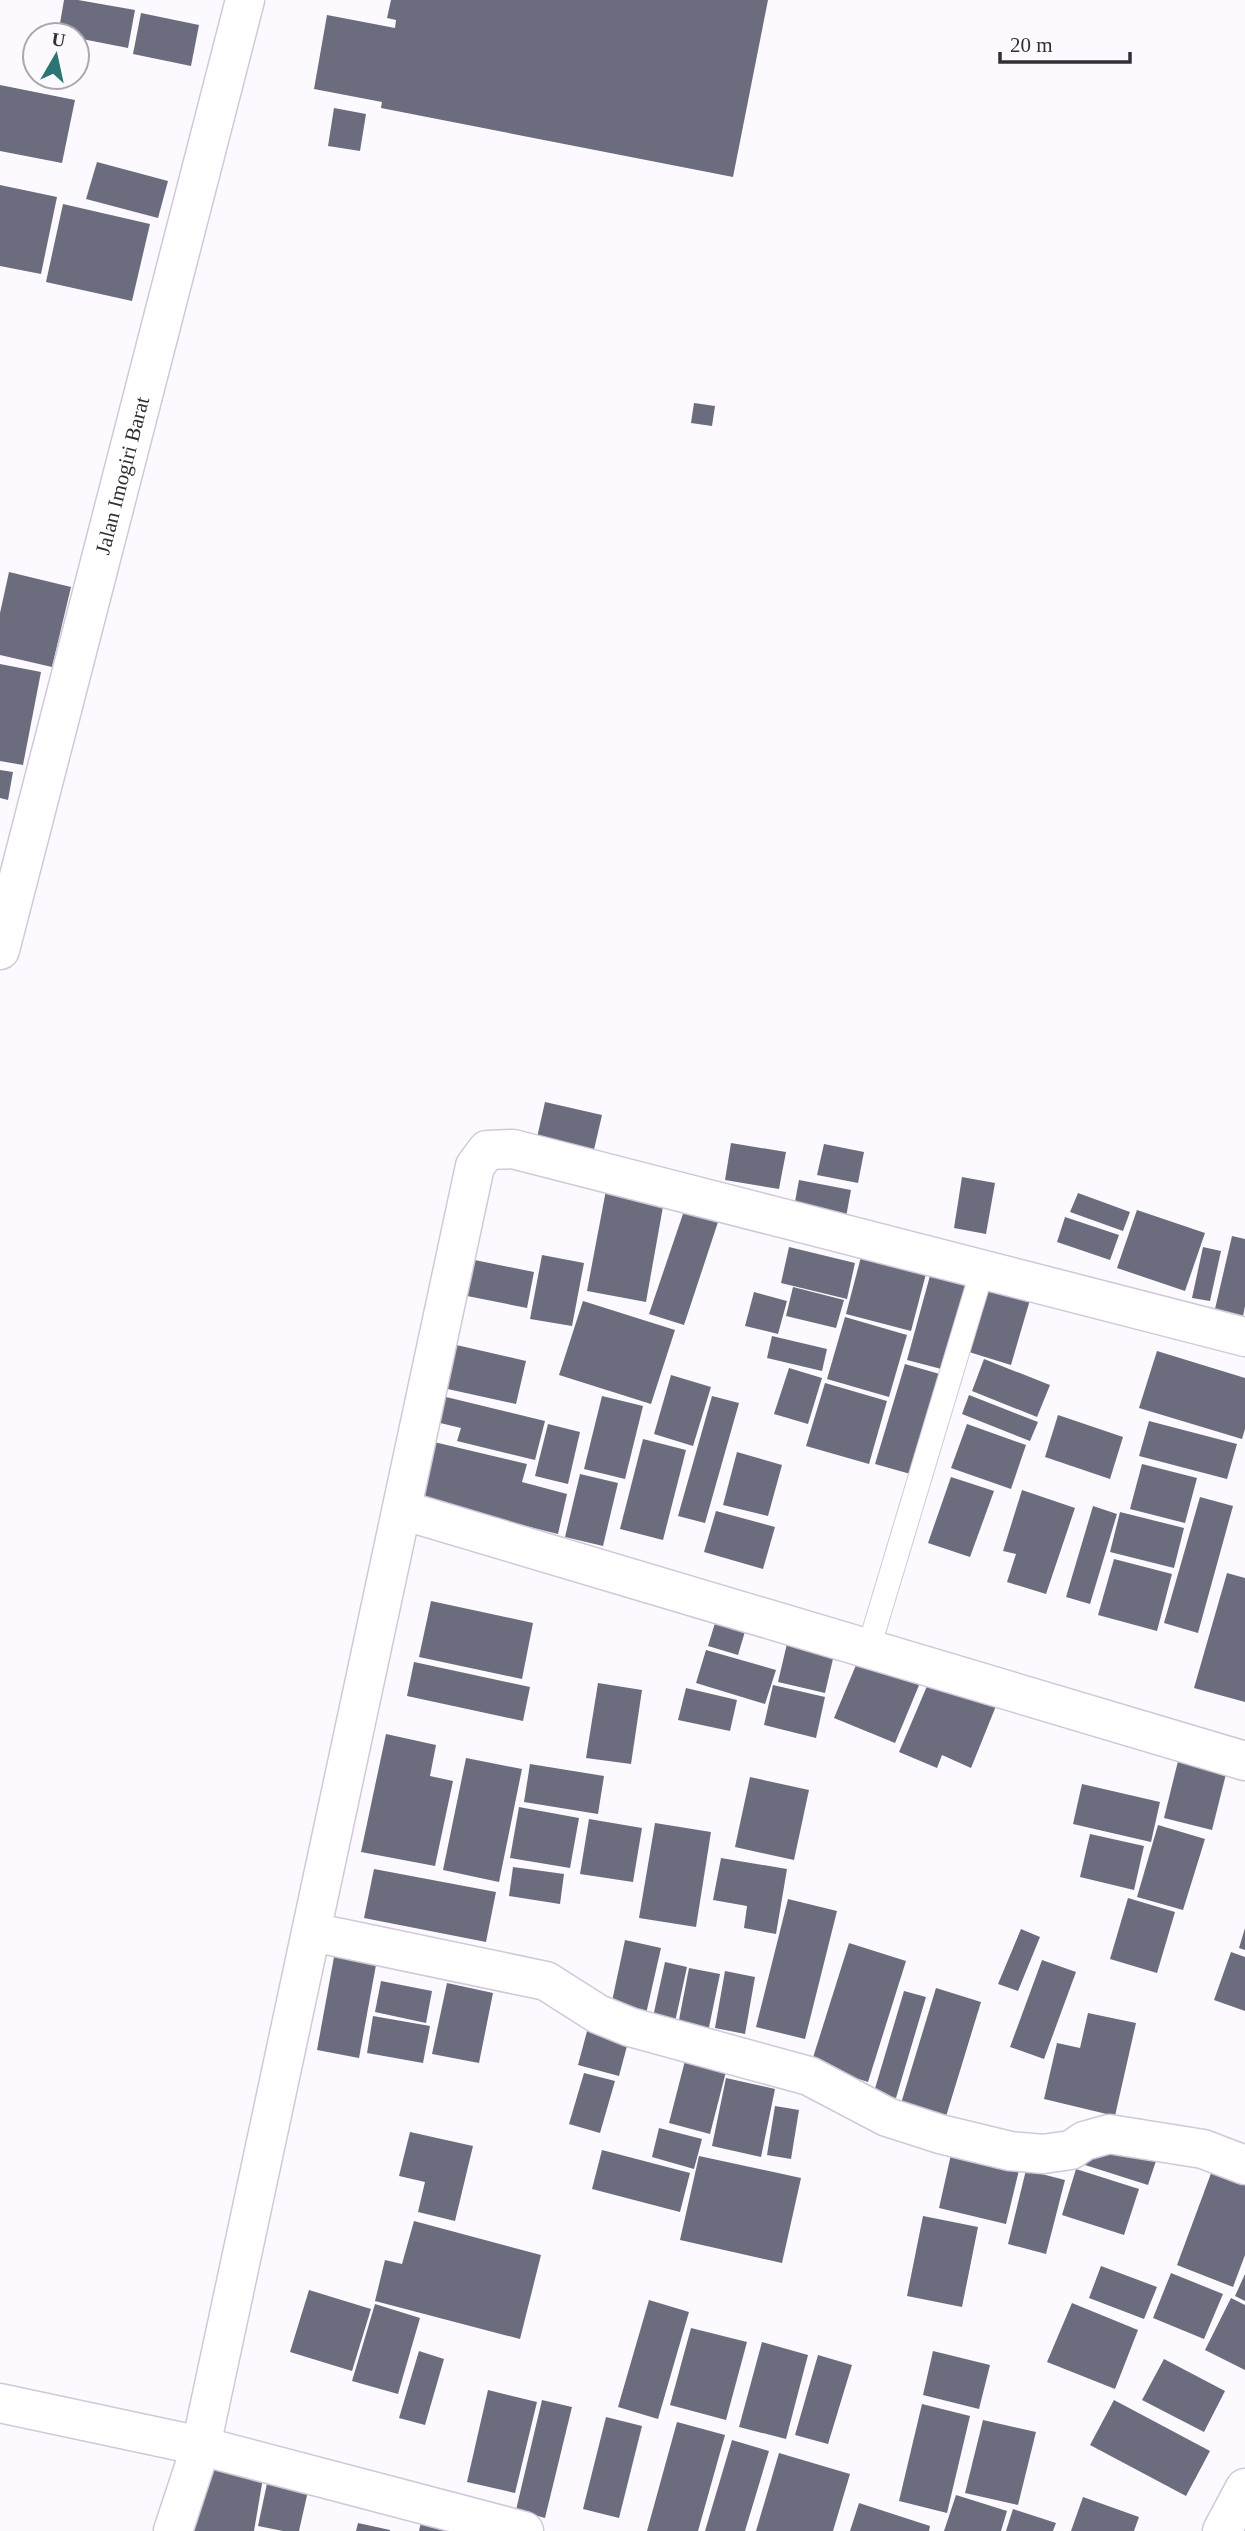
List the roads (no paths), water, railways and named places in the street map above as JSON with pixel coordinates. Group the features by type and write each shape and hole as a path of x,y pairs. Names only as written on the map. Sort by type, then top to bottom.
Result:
{"street":[{"name":"Jalan Imogiri Barat","path":"0,950 245,0"},
{"path":"173,2531 201,2446 475,1166 487,1150 513,1149 1245,1337"},
{"path":"402,1510 1245,1761"},
{"path":"312,1932 546,1981 598,2014 630,2027 809,2076 887,2117 940,2134 1010,2151 1043,2154 1071,2150 1084,2141 1109,2134 1203,2149 1245,2165"},
{"path":"0,2403 201,2446 524,2531"}],"lane":[{"path":"869,1647 982,1271"}]}
